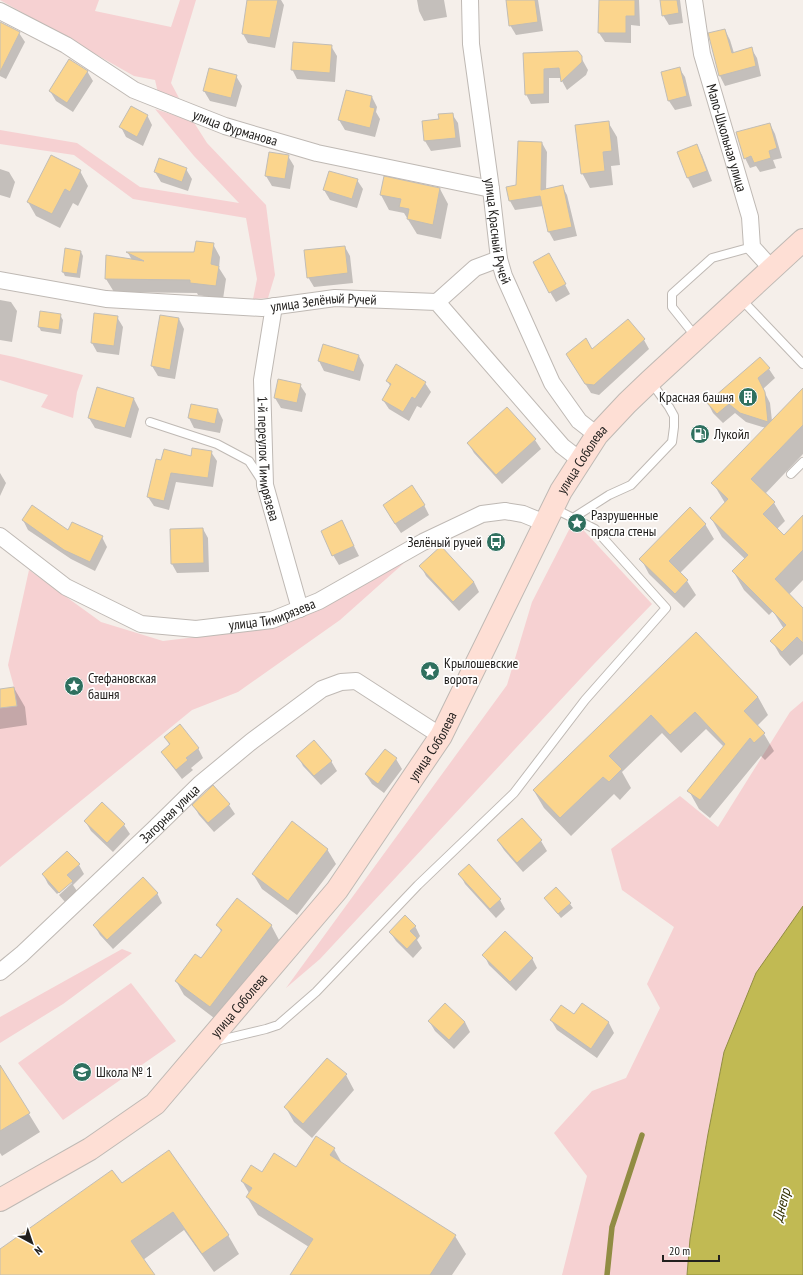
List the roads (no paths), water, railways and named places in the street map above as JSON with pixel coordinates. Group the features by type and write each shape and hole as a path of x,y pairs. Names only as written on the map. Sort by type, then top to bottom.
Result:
{"main road":[{"name":"улица Соболева","path":"0,1200 90,1149 155,1104 337,890 441,736 561,491 597,435 650,381 803,240"}],"street":[{"name":"улица Красный Ручей","path":"470,0 471,44 499,259 504,276 552,383 579,421 597,435"},
{"name":"Мало-Школьная улица","path":"694,0 702,54 750,217 752,246"},
{"name":"улица Фурманова","path":"0,11 66,45 134,90 226,126 317,153 491,189"},
{"path":"752,246 772,269"},
{"path":"499,259 475,268 437,302 562,446 580,460"},
{"name":"улица Зелёный Ручей","path":"0,280 106,299 262,308 335,298 437,302"},
{"name":"1-й переулок Тимирязева","path":"274,306 262,380 265,485 300,609"},
{"name":"улица Тимирязева","path":"0,536 66,587 141,624 196,629 272,620 300,609 319,601 423,542 482,514 505,511 523,514 549,515"},
{"name":"Загорная улица","path":"0,972 22,954 200,784 252,741 322,689 340,682 356,681 441,736"}],"lane":[{"path":"697,338 672,307 672,294 712,258 752,246"},
{"path":"740,298 803,364"},
{"path":"573,518 609,495 631,484 672,442 674,416 650,381"},
{"path":"150,422 217,444 249,461 265,485"},
{"path":"791,474 803,462"},
{"path":"207,1043 278,1025 316,992 418,885 514,793 585,700 666,608 595,529 573,518 549,515"}],"water":[{"name":"Днепр","path":"803,906 803,1275 687,1275 690,1239 724,1052 756,973"}],"waterway":[{"path":"607,1275 612,1227 642,1135"}],"place":[{"name":"Красная башня","path":"748,397"},
{"name":"Лукойл","path":"700,434"},
{"name":"Разрушенные прясла стены","path":"577,523"},
{"name":"Зелёный ручей","path":"496,542"},
{"name":"Крылошевские ворота","path":"430,671"},
{"name":"Стефановская башня","path":"74,686"},
{"name":"Школа № 1","path":"82,1072"}]}
